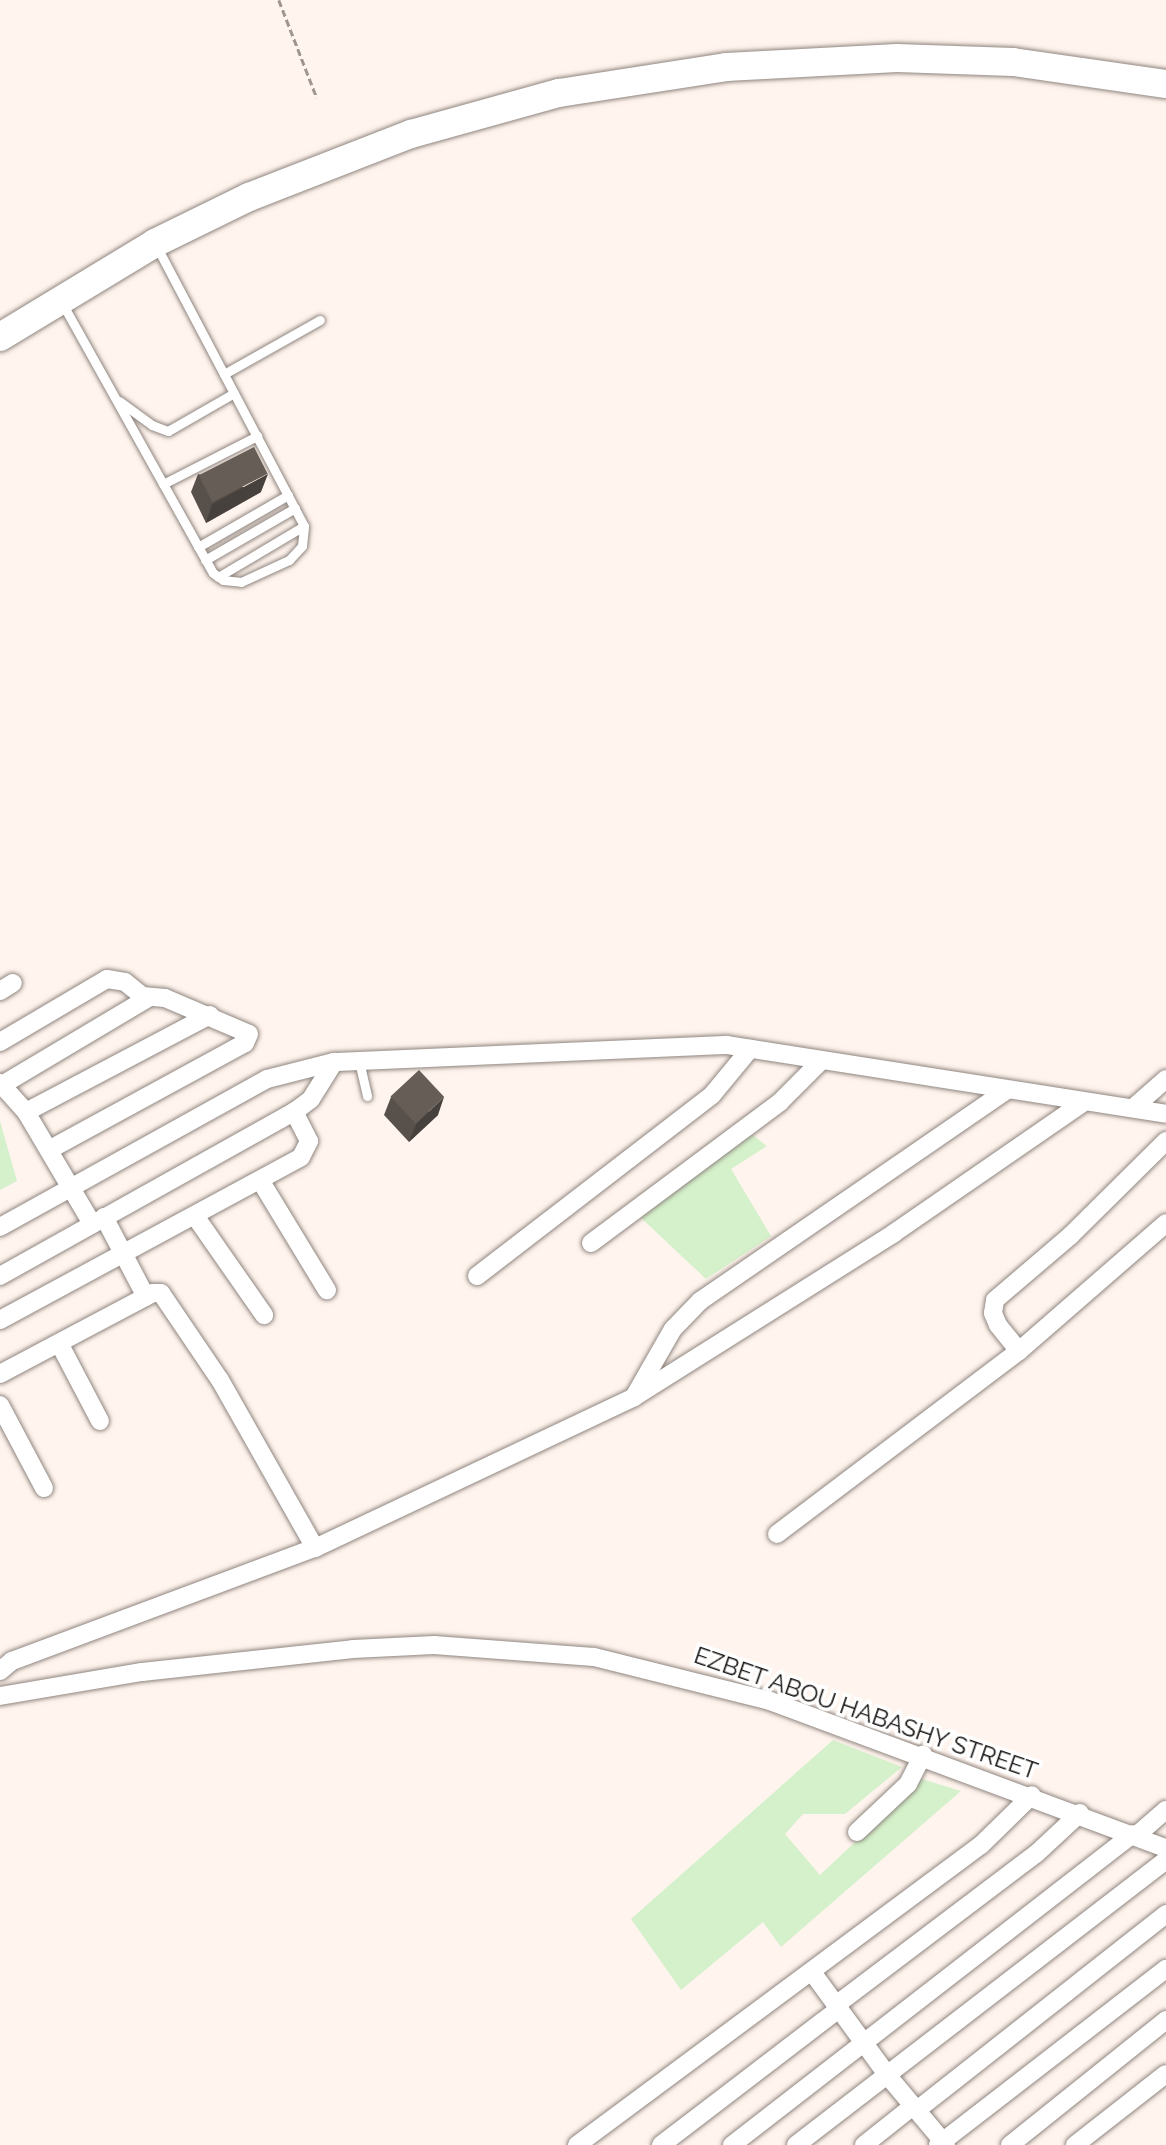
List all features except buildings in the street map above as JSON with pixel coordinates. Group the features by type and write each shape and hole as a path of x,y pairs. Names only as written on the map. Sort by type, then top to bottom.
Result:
{"main road":[{"path":"0,337 60,298 155,243 261,192 411,134 500,107 631,79 774,63 934,58 1066,67 1166,84"}],"street":[{"path":"0,1042 107,979 125,982 148,998"},
{"path":"49,1150 249,1040 245,1030 165,998 148,998 1,1084 26,1112 71,1188 122,1253 146,1297"},
{"path":"26,1112 210,1015"},
{"path":"0,1227 267,1079 334,1062 692,1045 750,1049 1166,1114"},
{"path":"477,1276 712,1096 750,1049"},
{"path":"0,1276 294,1112 311,1099 334,1062"},
{"path":"591,1243 780,1102 820,1062"},
{"path":"1133,1108 1166,1079"},
{"path":"634,1397 673,1329 700,1301 1007,1090"},
{"path":"0,1671 12,1661 314,1548 634,1397 894,1233 1084,1102"},
{"path":"0,1320 195,1216 307,1150 307,1133 294,1112"},
{"path":"1019,1351 998,1325 993,1313 995,1300 1102,1207 1166,1141"},
{"path":"260,1180 327,1290"},
{"path":"195,1216 264,1315"},
{"path":"777,1534 1019,1351 1166,1223"},
{"path":"0,1374 153,1293 168,1298 269,1463 314,1548"},
{"path":"59,1343 100,1420"},
{"path":"0,1405 44,1488"},
{"name":"EZBET ABOU HABASHY STREET","path":"0,1696 272,1656 434,1645 514,1648 673,1674 770,1701 1032,1795 1166,1848"},
{"path":"857,1832 908,1784 923,1755"},
{"path":"577,2145 1000,1830 1032,1795"},
{"path":"732,2145 1166,1810"},
{"path":"661,2145 1036,1854 1080,1813"},
{"path":"796,2145 1166,1860"},
{"path":"864,2145 1166,1914"},
{"path":"812,1972 888,2076 943,2144 1166,1969"},
{"path":"1010,2145 1166,2020"},
{"path":"1075,2145 1166,2074"}],"lane":[{"path":"60,298 205,560 218,577 235,583 247,581 289,560 303,546 304,526 155,243"},
{"path":"224,374 320,320"},
{"path":"115,397 152,425 168,431 234,393"},
{"path":"163,484 257,436"},
{"path":"198,547 288,495"},
{"path":"205,560 295,508"},
{"path":"218,577 304,526"},
{"path":"359,1061 367,1096"}],"path":[{"path":"279,0 317,98"}],"green space":[{"path":"0,1121 17,1181 0,1190"},
{"path":"750,1133 767,1146 731,1169 771,1236 706,1279 638,1215"},
{"path":"833,1740 902,1767 845,1814 803,1814 785,1834 820,1875 922,1779 961,1791 781,1947 763,1922 681,1990 631,1919"}]}
